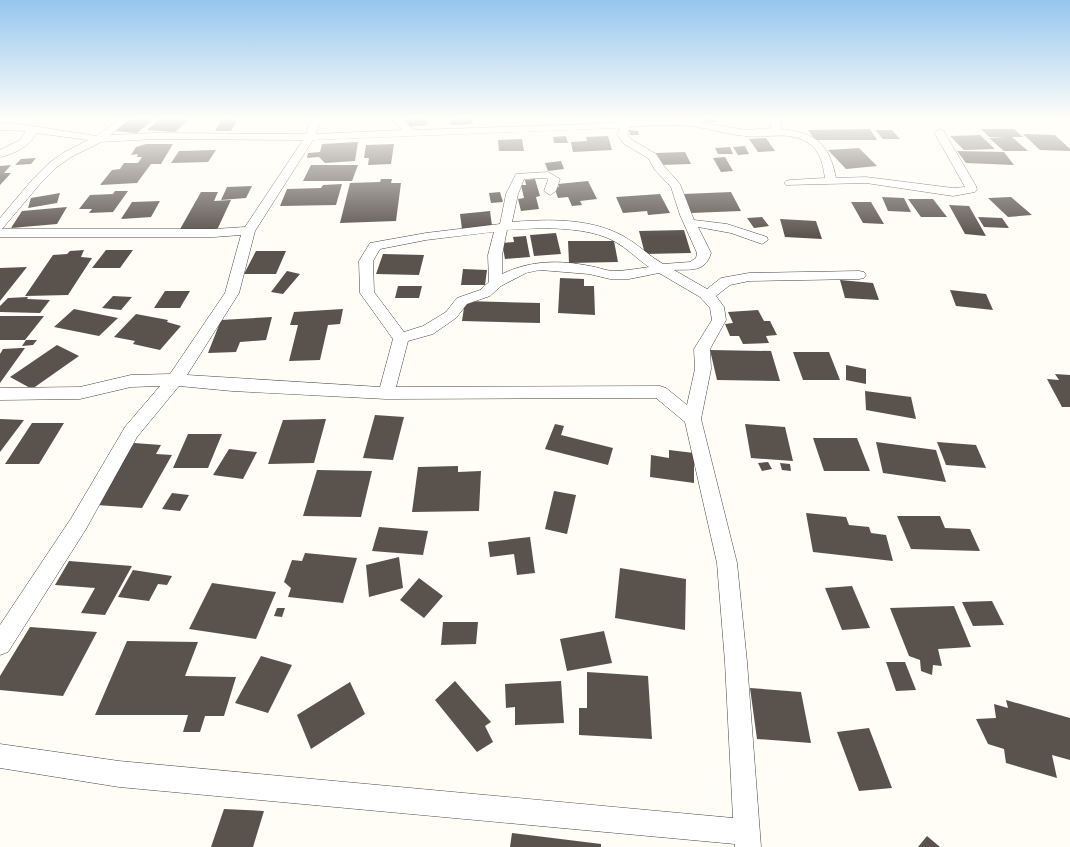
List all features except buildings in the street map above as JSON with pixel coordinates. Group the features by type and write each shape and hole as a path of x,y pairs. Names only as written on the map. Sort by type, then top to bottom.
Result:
{"street":[{"path":"0,226 36,182 53,165 62,159"},
{"path":"0,644 79,523 131,432 175,380 232,293 249,231 296,159"},
{"path":"401,338 428,330 451,315 462,301 485,293 496,283 522,270 540,266 589,270 610,275 629,275 641,271 676,266 693,266 702,260 704,253 690,223 676,186 659,168 653,159"},
{"path":"826,159 831,181"},
{"path":"790,183 866,180 953,192 971,190 954,159"},
{"path":"496,283 495,255 512,194 520,176 529,174 548,175 554,179 550,191"},
{"path":"690,223 718,225 738,230 762,240"},
{"path":"0,756 119,774 509,812 748,839 736,662 727,563 693,419 703,368 702,349 719,320 717,306 688,281 661,269 628,243 589,228 565,225 503,227 414,237 375,246 366,261 367,293 401,338"},
{"path":"0,233 206,233 249,231"},
{"path":"707,296 726,281 749,277 859,275"},
{"path":"386,393 401,338"},
{"path":"0,394 80,393 131,381 175,380 232,385 386,393 602,391 660,392 693,419"}]}
